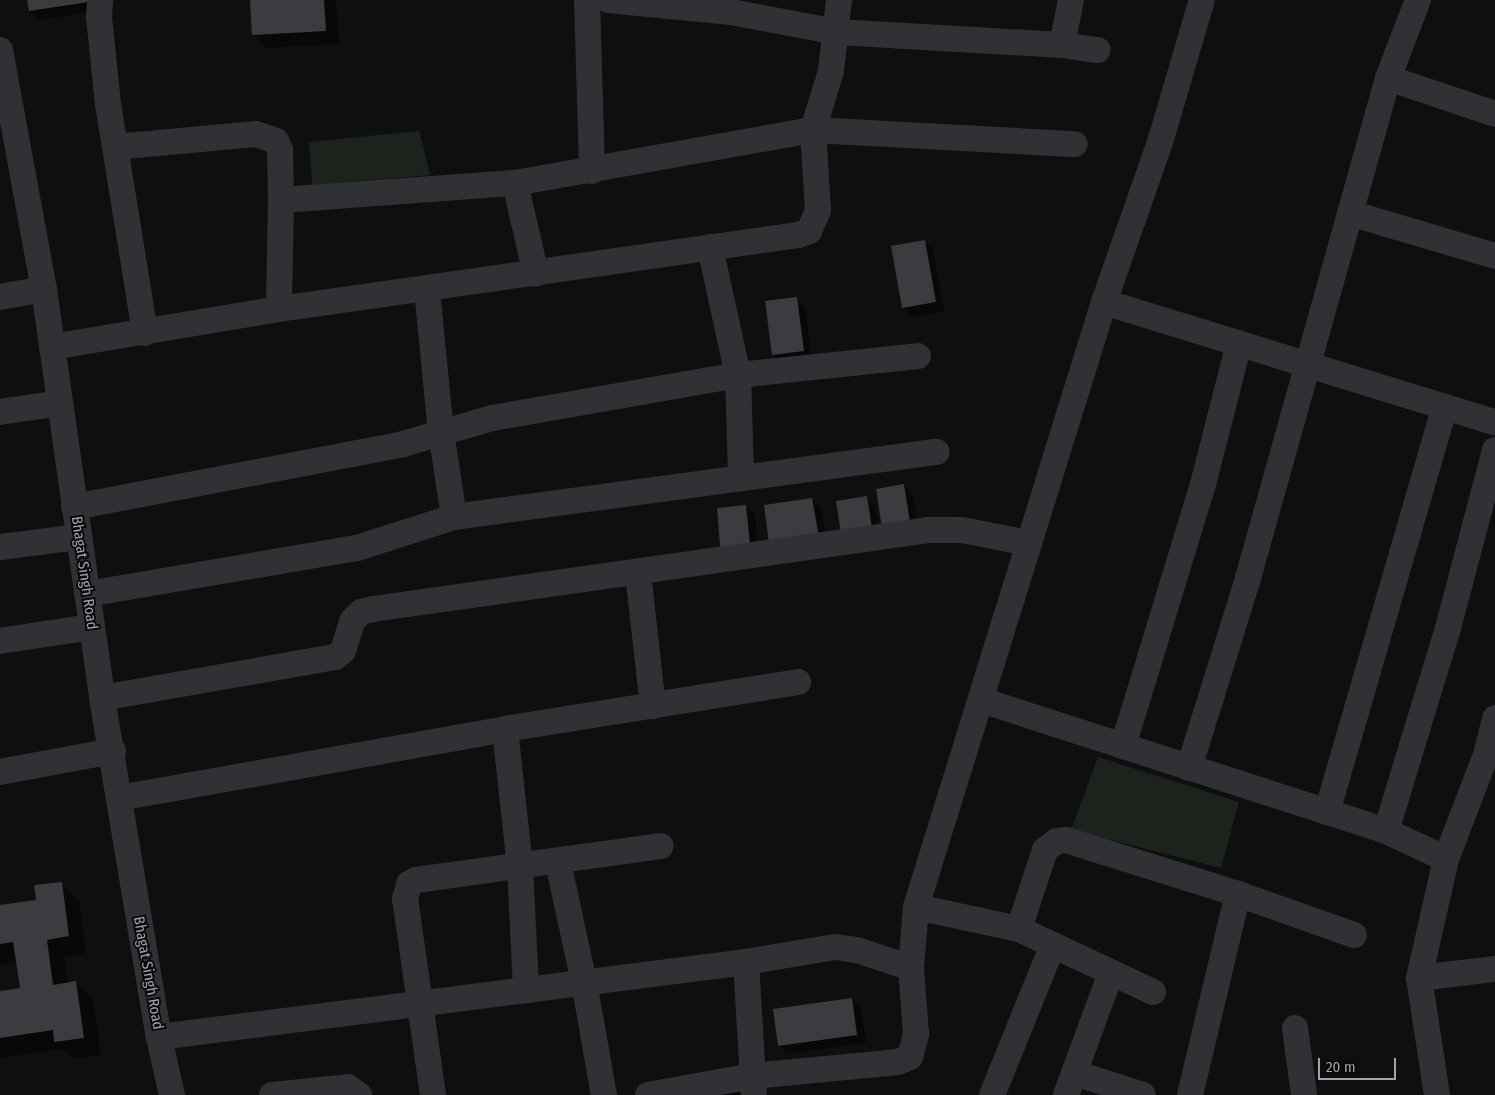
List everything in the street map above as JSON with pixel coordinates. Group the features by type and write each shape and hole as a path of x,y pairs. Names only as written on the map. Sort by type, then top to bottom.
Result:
{"street":[{"path":"100,0 98,18 115,147 145,333"},
{"path":"587,0 592,171"},
{"path":"608,0 731,12 837,32 1062,45 1098,50"},
{"path":"52,347 145,333 279,309 427,290 710,247 798,236 809,231 818,211 813,130 831,71 837,32 839,0"},
{"path":"1062,45 1071,0"},
{"path":"648,1095 754,1086 898,1062 910,1057 916,1034 911,968 916,907 1104,302 1161,138 1202,0"},
{"path":"1189,768 1309,365 1388,78 1418,0"},
{"name":"Bhagat Singh Road","path":"0,50 11,176 44,289 102,698 113,751 119,798 159,1037 172,1095"},
{"path":"1388,78 1495,114"},
{"path":"281,200 515,183 592,171 813,130 1075,144"},
{"path":"115,147 268,136 276,141 280,150 281,200 279,309"},
{"path":"515,183 536,274"},
{"path":"1350,213 1495,256"},
{"path":"710,247 738,376 740,478"},
{"path":"0,297 44,289"},
{"path":"427,290 440,432 454,517"},
{"path":"1104,302 1495,422"},
{"path":"1123,746 1203,484 1239,344"},
{"path":"74,507 403,444 492,418 738,376 918,356"},
{"path":"0,412 60,403"},
{"path":"1327,812 1445,407"},
{"path":"1386,831 1448,628 1495,450"},
{"path":"87,594 357,548 454,517 937,452"},
{"path":"102,698 334,657 343,651 352,621 361,612 373,609 638,573 929,530 962,530 1029,543"},
{"path":"0,547 79,536"},
{"path":"638,573 653,706"},
{"path":"0,641 92,627"},
{"path":"119,798 505,729 798,682"},
{"path":"980,700 1386,831 1446,859"},
{"path":"1437,1095 1419,978 1446,859 1491,754 1495,718"},
{"path":"505,729 520,866 526,990"},
{"path":"0,772 113,751"},
{"path":"1019,929 1045,850 1057,841 1066,840 1238,894 1354,935"},
{"path":"433,1095 405,889 416,880 558,862 661,846"},
{"path":"558,862 584,982 604,1095"},
{"path":"1190,1095 1238,894"},
{"path":"916,907 1019,929 1154,992"},
{"path":"992,1095 1053,946"},
{"path":"159,1037 746,962 835,947 911,968"},
{"path":"746,962 754,1086"},
{"path":"1419,978 1495,969"},
{"path":"1111,973 1071,1084 1143,1095"},
{"path":"1295,1028 1304,1095"},
{"path":"272,1095 348,1087 359,1095"}],"shaded area":[{"path":"419,131 430,175 312,185 309,142"},
{"path":"1098,757 1239,802 1221,868 1071,830"}],"building":[{"path":"27,0 95,0 95,1 29,11"},
{"path":"250,0 324,0 326,31 252,35"},
{"path":"925,240 936,302 902,308 891,246"},
{"path":"797,297 804,351 772,355 765,301"},
{"path":"904,484 911,529 883,534 876,489"},
{"path":"867,496 873,535 842,540 836,501"},
{"path":"812,498 820,543 770,551 764,505"},
{"path":"746,505 751,554 721,557 717,508"},
{"path":"62,882 69,936 47,940 53,985 76,981 84,1038 54,1042 53,1030 0,1038 0,991 20,988 13,942 0,944 0,905 36,900 34,885"},
{"path":"852,998 857,1035 778,1046 773,1009"}]}
